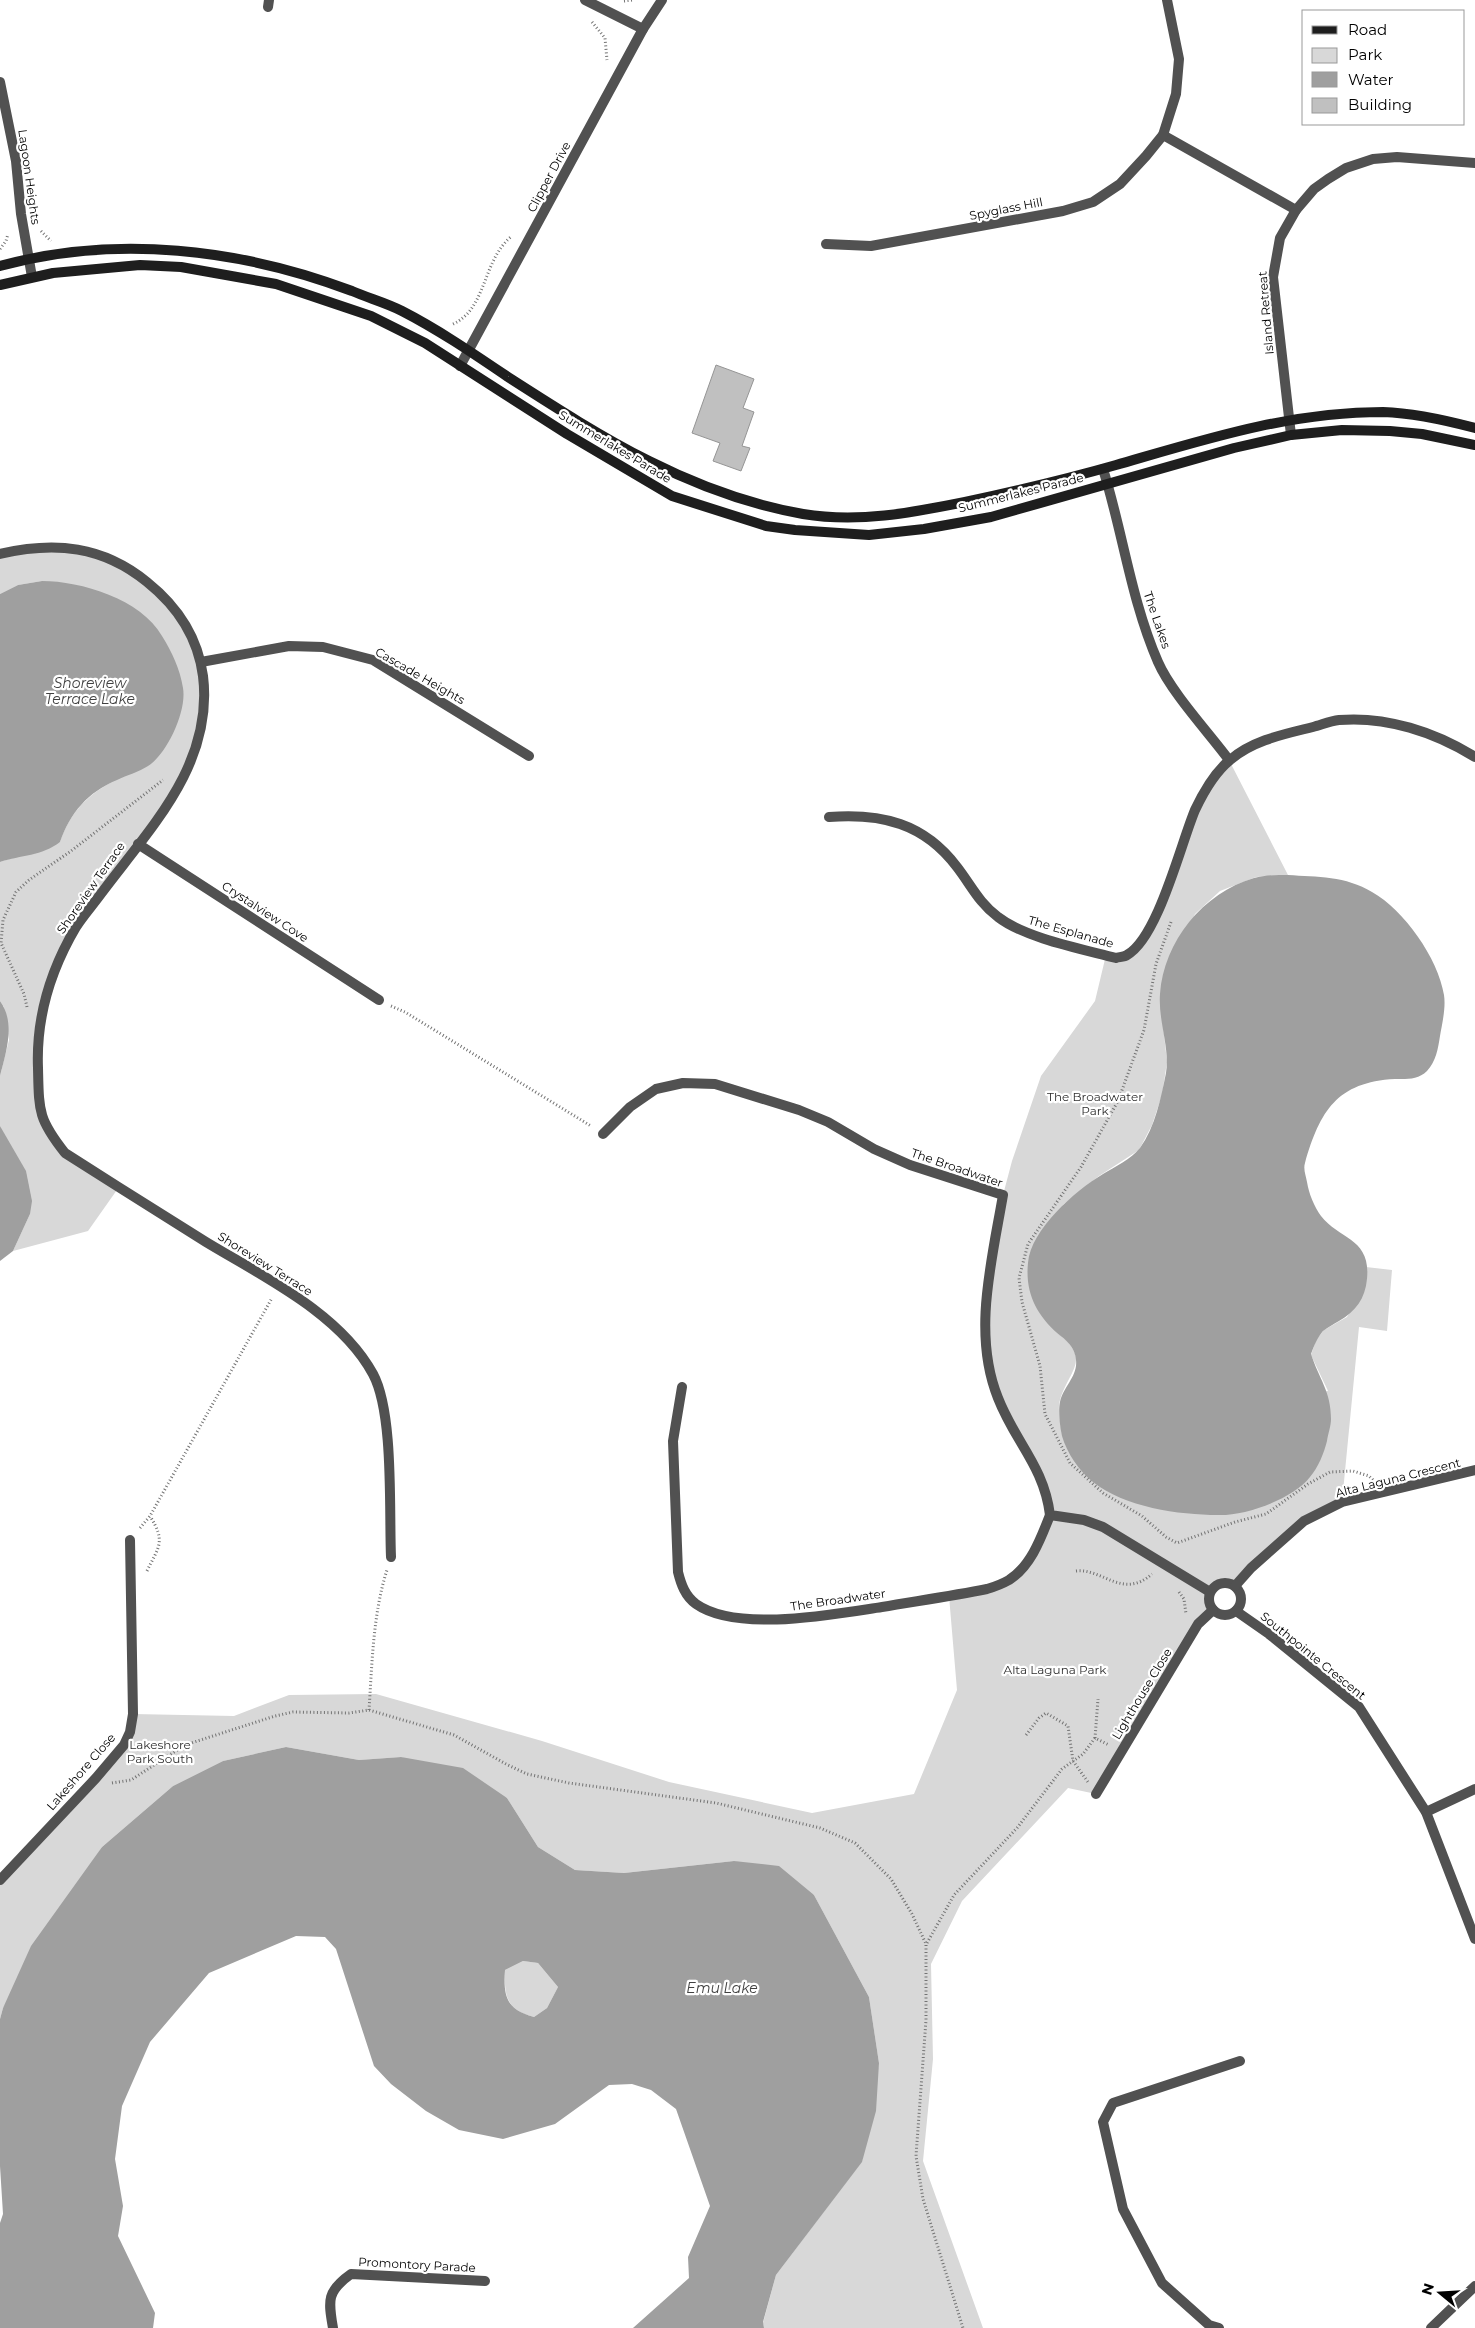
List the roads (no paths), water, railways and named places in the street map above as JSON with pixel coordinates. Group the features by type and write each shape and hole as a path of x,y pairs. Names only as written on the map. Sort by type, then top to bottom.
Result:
{"street":[{"path":"585,0 643,29"},
{"name":"Clipper Drive","path":"460,366 470,352 643,29 662,0"},
{"name":"Spyglass Hill","path":"826,244 871,246 1063,211 1093,202 1120,184 1163,134 1176,94 1179,59 1167,0"},
{"name":"Lagoon Heights","path":"0,82 16,161 21,214 32,277"},
{"path":"1163,134 1296,210"},
{"name":"Island Retreat","path":"1291,435 1273,277 1280,238 1296,210 1314,189 1346,168 1373,159 1397,157 1475,163"},
{"name":"Summerlakes Parade","path":"0,266 30,258 106,250 161,250 229,256 313,278 400,310 470,352 562,412 664,470 709,490 737,499 807,515 860,518 905,514 988,497 1103,469 1235,431 1289,419 1385,412 1434,418 1475,428"},
{"name":"Summerlakes Parade","path":"0,285 53,273 140,265 181,267 259,280 314,295 371,316 425,343 567,434 672,496 766,526 802,531 869,535 924,529 992,516 1291,435 1342,430 1390,431 1422,434 1475,445"},
{"name":"The Lakes","path":"1103,469 1137,604 1158,664 1180,696 1230,760"},
{"name":"Shoreview Terrace","path":"0,554 34,548 55,547 93,552 117,561 156,589 185,624 201,662 205,694 203,724 197,750 188,771 168,803 77,926 50,979 42,1007 37,1047 39,1111 48,1132 65,1153 279,1287 333,1324 358,1353 373,1374 382,1400 387,1441 391,1557"},
{"name":"Cascade Heights","path":"201,662 289,646 323,647 373,660 529,756"},
{"path":"1230,760 1253,745 1277,736 1338,720 1388,722 1450,742 1475,757"},
{"name":"The Esplanade","path":"829,817 858,815 885,818 914,830 937,844 957,866 977,898 998,918 1022,931 1116,958 1126,955 1137,946 1155,917 1196,808 1212,781 1230,760"},
{"name":"Crystalview Cove","path":"138,844 379,1000"},
{"name":"The Broadwater","path":"603,1134 630,1107 656,1089 683,1083 715,1084 799,1110 828,1122 874,1149 910,1165 1003,1195 985,1312 986,1353 996,1395 1009,1425 1039,1472 1047,1494 1050,1515 1039,1542 1026,1563 1009,1580 987,1590 810,1618 769,1619 714,1613 695,1604 683,1590 678,1572 673,1441 682,1388"},
{"name":"Alta Laguna Crescent","path":"1235,1586 1251,1568 1304,1522 1342,1502 1475,1470"},
{"path":"1050,1515 1084,1520 1103,1527 1210,1592"},
{"name":"Lakeshore Close","path":"0,1880 96,1778 124,1746 130,1732 133,1714 130,1540"},
{"path":"1229,1582 1240,1593 1241,1603 1236,1611 1228,1615 1220,1614 1213,1610 1209,1600 1210,1592 1220,1583 1229,1582"},
{"name":"Lighthouse Close","path":"1096,1794 1198,1624 1213,1610"},
{"name":"Southpointe Crescent","path":"1236,1611 1269,1634 1359,1707 1426,1812 1475,1939"},
{"path":"1426,1812 1475,1788"},
{"path":"1218,2328 1209,2325 1162,2282 1123,2209 1103,2122 1113,2103 1240,2061"},
{"name":"Promontory Parade","path":"333,2328 328,2304 337,2284 351,2274 485,2281"},
{"path":"1431,2328 1475,2286"}],"water":[{"name":"Shoreview Terrace Lake","path":"42,581 74,584 92,589 125,602 140,612 162,636 178,667 183,688 182,708 174,731 155,760 148,766 107,785 89,797 69,822 60,842 39,853 0,862 0,594 18,585"},
{"path":"1288,875 1331,878 1352,883 1372,892 1396,910 1418,936 1435,966 1440,981 1444,995 1444,1016 1438,1046 1433,1063 1424,1074 1412,1078 1375,1081 1345,1093 1325,1114 1317,1128 1305,1163 1304,1170 1309,1191 1318,1212 1329,1224 1359,1247 1364,1255 1367,1266 1366,1286 1359,1304 1345,1317 1323,1331 1317,1339 1311,1354 1327,1393 1331,1419 1326,1446 1316,1469 1302,1485 1281,1499 1241,1513 1203,1515 1152,1508 1120,1498 1106,1491 1088,1478 1070,1455 1061,1432 1059,1406 1075,1371 1075,1355 1070,1344 1050,1326 1038,1310 1028,1284 1028,1263 1037,1237 1056,1212 1092,1181 1132,1156 1140,1148 1150,1131 1160,1102 1167,1063 1160,994 1163,974 1178,938 1203,907 1235,885 1258,877"},
{"path":"0,1001 8,1019 9,1028 7,1048 0,1076"},
{"path":"0,1126 26,1171 32,1201 30,1214 13,1251 0,1261"},
{"name":"Emu Lake","path":"286,1747 359,1760 401,1757 463,1768 507,1798 538,1847 575,1870 624,1873 734,1861 779,1866 814,1895 869,1997 879,2063 876,2111 862,2162 776,2275 763,2322 764,2328 633,2328 689,2278 688,2257 710,2206 676,2109 651,2090 632,2084 609,2085 555,2124 503,2139 459,2130 426,2111 391,2084 374,2066 336,1949 325,1937 296,1936 209,1973 150,2042 122,2106 115,2159 123,2206 118,2236 155,2313 153,2328 0,2328 0,2223 3,2214 0,2166 0,2019 3,2008 31,1946 102,1847 173,1786 223,1761","holes":["523,1961 538,1963 558,1987 547,2008 534,2017 512,2006 506,1995 505,1970"]}],"park label":[{"name":"The Broadwater Park","path":"1095,1104"},
{"name":"Alta Laguna Park","path":"1055,1670"},
{"name":"Lakeshore Park South","path":"160,1752"}]}
